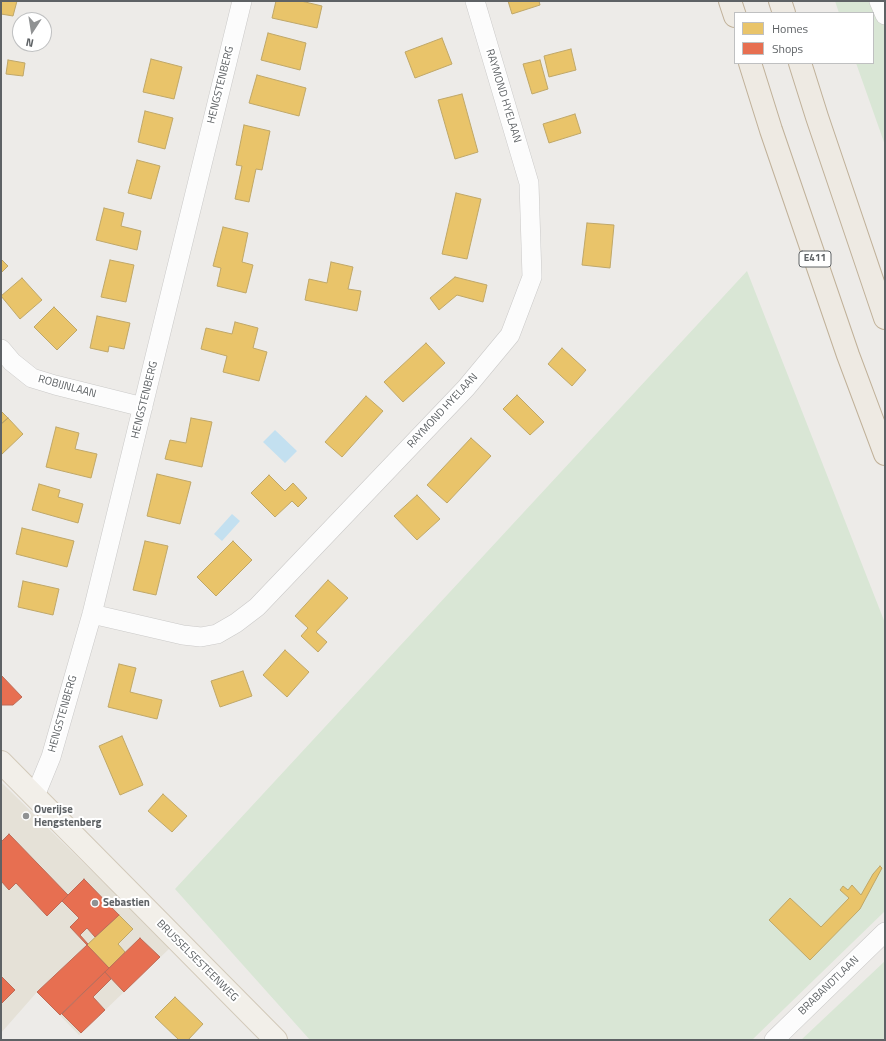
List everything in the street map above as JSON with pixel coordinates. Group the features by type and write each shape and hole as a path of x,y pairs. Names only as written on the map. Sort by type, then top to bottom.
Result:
{"highway":[{"path":"730,1 734,13"},
{"path":"780,1 784,12"},
{"name":"E411","path":"750,64 770,130 848,356 885,454"},
{"path":"800,64 819,125 885,318"}],"main road":[{"name":"BRUSSELSESTEENWEG","path":"1,762 276,1040"}],"street":[{"name":"HENGSTENBERG","path":"35,796 51,757 92,614 242,1"},
{"name":"RAYMOND HYELAAN","path":"92,614 183,635 201,637 217,634 236,623 257,607 466,388 510,335 532,277 529,183 475,1"},
{"path":"879,1 885,15"},
{"name":"ROBIJNLAAN","path":"1,349 12,362 32,378 143,407"},
{"name":"BRABANDTLAAN","path":"774,1040 885,932"}],"shaded area":[{"path":"1,782 170,948 79,1035 37,992 1,1033"}],"green space":[{"path":"835,1 885,1 885,145 856,64 874,64 874,12 839,12"},
{"path":"747,271 885,623 885,911 752,1040 310,1040 175,889"},
{"path":"885,961 885,1040 801,1040"}],"water":[{"path":"275,430 297,451 285,463 263,442"},
{"path":"232,514 240,521 222,541 214,534"}],"building: Homes":[{"path":"1,1 17,1 14,12 12,12 12,16 1,14"},
{"path":"276,1 301,1 322,6 317,28 272,18"},
{"path":"508,1 539,1 540,5 512,14"},
{"path":"268,33 306,43 300,70 261,60"},
{"path":"442,38 452,64 415,78 405,52"},
{"path":"571,49 576,70 549,77 544,56"},
{"path":"151,59 182,67 174,99 143,92"},
{"path":"8,60 25,63 23,76 6,74"},
{"path":"540,60 548,89 532,94 523,64"},
{"path":"257,75 306,88 299,116 249,103"},
{"path":"462,94 478,152 455,159 438,100"},
{"path":"145,111 173,118 165,149 138,142"},
{"path":"575,114 581,133 549,143 543,124"},
{"path":"244,125 270,131 262,170 256,169 249,202 235,199 242,166 236,165"},
{"path":"137,160 160,166 151,199 128,193"},
{"path":"456,193 481,199 467,259 442,254"},
{"path":"104,208 124,213 121,226 141,231 137,250 96,240"},
{"path":"587,223 614,225 610,268 582,265"},
{"path":"223,227 248,233 242,262 253,265 246,293 217,286 221,268 213,266"},
{"path":"1,259 8,266 1,273"},
{"path":"110,260 134,265 126,302 101,297"},
{"path":"331,262 353,267 348,289 361,291 357,311 305,300 309,279 327,283"},
{"path":"455,277 487,285 483,302 457,295 439,310 430,298"},
{"path":"22,278 42,300 20,319 1,296"},
{"path":"54,307 77,330 57,350 34,327"},
{"path":"97,316 130,323 124,349 109,346 108,352 90,348"},
{"path":"235,322 258,328 253,348 267,352 259,381 223,372 227,356 201,349 206,328 232,334"},
{"path":"426,343 445,363 403,402 384,382"},
{"path":"562,348 586,370 572,386 548,364"},
{"path":"517,395 544,422 530,435 503,409"},
{"path":"366,396 383,411 342,457 325,442"},
{"path":"1,411 8,418 1,424"},
{"path":"8,418 23,434 1,455 1,424"},
{"path":"191,418 212,422 202,467 165,459 170,440 186,443"},
{"path":"56,427 79,433 75,449 97,454 91,478 46,467"},
{"path":"471,438 491,456 447,503 427,485"},
{"path":"157,474 191,482 180,524 147,516"},
{"path":"269,475 285,491 293,483 307,498 298,507 292,501 275,517 251,493"},
{"path":"39,484 60,490 58,497 83,504 78,523 32,510"},
{"path":"417,495 440,519 417,540 394,516"},
{"path":"22,528 74,541 67,567 16,554"},
{"path":"145,541 168,546 156,595 133,590"},
{"path":"233,541 252,560 216,596 197,577"},
{"path":"328,580 348,598 316,632 327,642 318,652 301,636 308,628 295,616"},
{"path":"23,581 59,589 53,615 18,607"},
{"path":"285,650 309,672 287,697 263,675"},
{"path":"119,664 136,668 130,692 162,700 157,719 108,707"},
{"path":"243,671 252,696 220,707 211,681"},
{"path":"122,736 143,785 120,795 99,746"},
{"path":"163,794 187,816 172,832 148,811"},
{"path":"880,866 882,868 860,909 810,960 769,920 790,898 821,927 849,898 840,890 843,886 848,890 852,885 861,895 873,874"},
{"path":"119,915 133,929 118,944 125,952 109,968 87,945"},
{"path":"175,997 203,1024 188,1040 179,1040 155,1017"}],"building: Shops":[{"path":"1,675 22,697 13,705 1,705"},
{"path":"9,834 68,895 47,916 16,883 9,890 1,881 1,842"},
{"path":"84,879 119,915 95,937 87,928 80,935 88,944 87,945 70,927 79,918 62,901"},
{"path":"140,938 160,957 124,992 105,972"},
{"path":"87,945 109,968 60,1015 37,992"},
{"path":"105,972 111,979 93,997 105,1010 81,1033 62,1014"},
{"path":"1,976 15,990 1,1004"}],"place":[{"name":"Overijse Hengstenberg","path":"26,816"},
{"name":"Sebastien","path":"95,903"}]}
